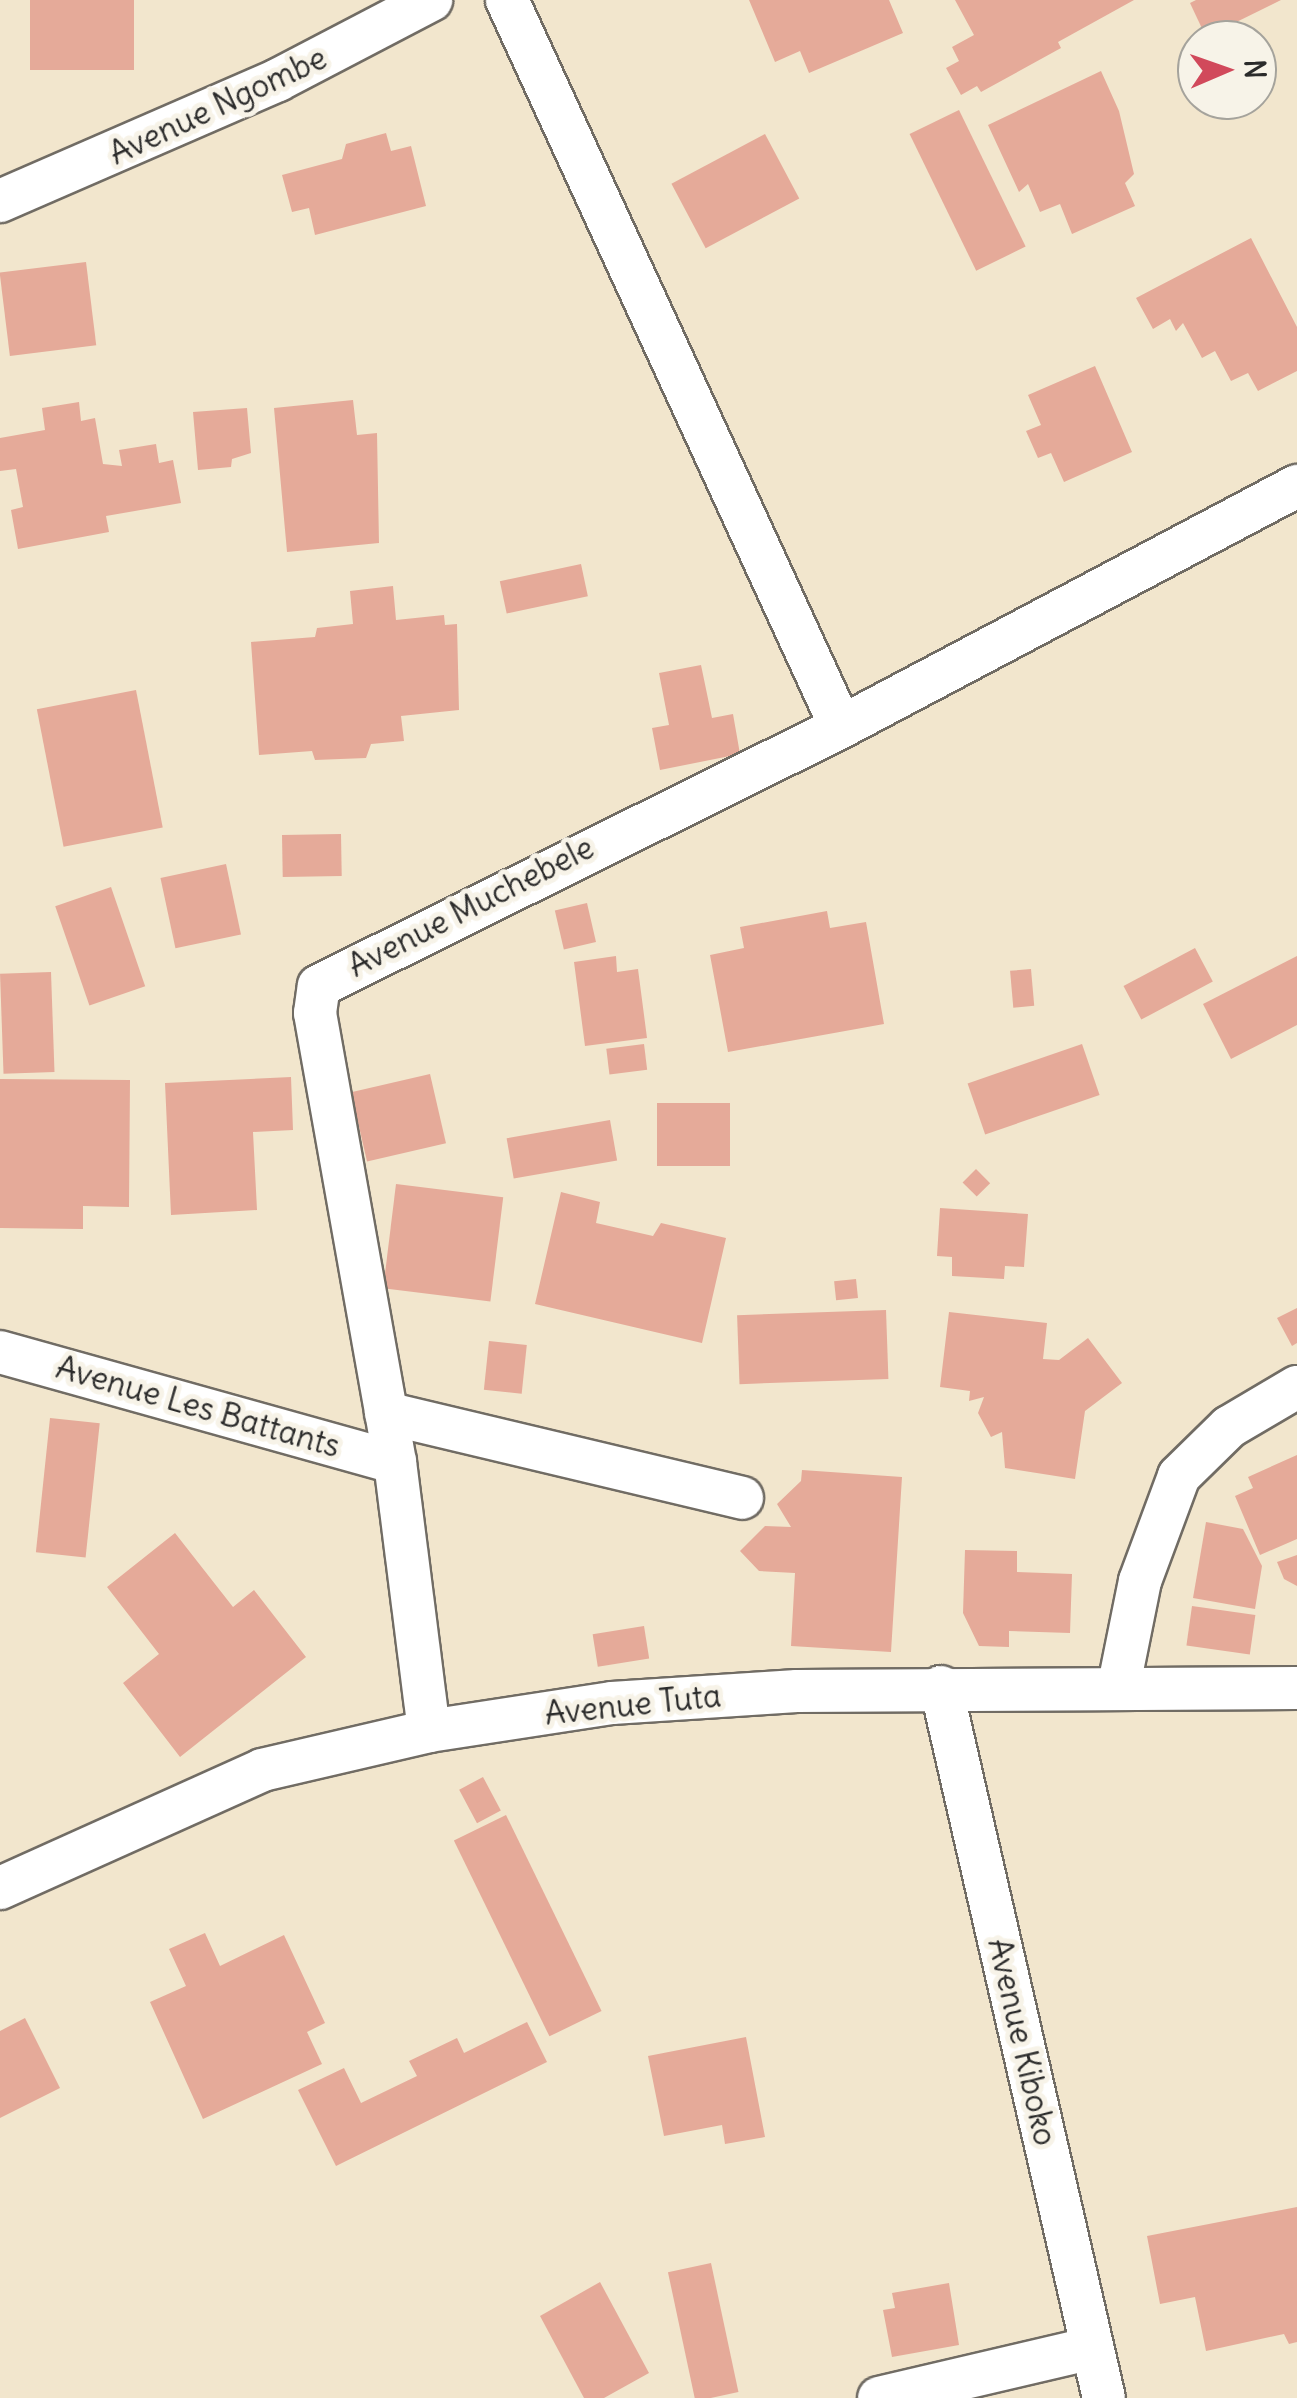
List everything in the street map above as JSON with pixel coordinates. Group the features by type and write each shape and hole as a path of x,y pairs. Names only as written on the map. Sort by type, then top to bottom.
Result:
{"street":[{"name":"Avenue Ngombe","path":"0,201 278,80 431,0"},
{"path":"507,0 841,727"},
{"name":"Avenue Muchebele","path":"429,1731 395,1462 315,1013 320,986 841,727 1297,486"},
{"name":"Avenue Les Battants","path":"0,1352 395,1462"},
{"path":"1119,1685 1140,1581 1179,1476 1230,1427 1297,1387"},
{"name":"Avenue Les Battants","path":"386,1413 742,1498"},
{"name":"Avenue Tuta","path":"0,1888 190,1797 262,1770 429,1731 612,1703 942,1686 1297,1688"},
{"name":"Avenue Kiboko","path":"942,1686 1104,2398"},
{"path":"879,2398 1092,2348"}],"building":[{"path":"30,0 134,0 134,70 30,70"},
{"path":"749,0 889,0 903,33 809,73 800,51 775,62"},
{"path":"955,0 1134,0 1058,42 1061,48 981,92 977,86 961,95 946,68 959,61 952,47 974,35"},
{"path":"1281,0 1240,20 1198,20 1190,3"},
{"path":"1101,71 1119,111 1134,174 1125,183 1135,206 1072,234 1060,204 1040,212 1028,184 1019,192 988,125"},
{"path":"959,110 1026,247 976,271 910,134"},
{"path":"386,133 391,151 411,146 426,206 315,235 309,208 292,212 282,175 342,159 346,144"},
{"path":"765,134 799,198 706,248 671,184"},
{"path":"1251,238 1297,327 1297,371 1258,391 1248,373 1231,381 1215,351 1202,358 1183,323 1176,331 1170,319 1153,329 1136,298"},
{"path":"86,262 96,345 10,356 0,273"},
{"path":"1095,366 1132,452 1064,482 1051,453 1038,458 1026,431 1041,425 1028,395"},
{"path":"353,400 357,435 377,433 379,543 287,552 274,408"},
{"path":"79,402 81,421 95,418 103,464 122,466 119,450 156,444 159,463 173,460 181,503 106,516 109,532 18,549 11,510 23,507 16,469 0,471 0,438 45,430 42,408"},
{"path":"247,408 251,453 232,459 231,467 198,470 193,412"},
{"path":"581,564 588,596 507,614 500,581"},
{"path":"393,586 396,620 444,615 445,625 457,624 459,710 401,716 404,741 371,744 366,758 315,760 312,751 259,755 251,642 315,637 317,628 353,624 350,591"},
{"path":"701,665 712,718 733,714 740,754 660,770 652,728 669,725 659,673"},
{"path":"136,690 163,827 64,847 37,709"},
{"path":"341,834 342,876 283,877 282,835"},
{"path":"226,864 241,934 175,948 160,878"},
{"path":"111,887 145,986 89,1005 55,906"},
{"path":"587,903 596,942 564,949 555,910"},
{"path":"827,911 830,928 866,922 884,1024 728,1052 710,955 744,948 740,927"},
{"path":"1195,948 1213,982 1141,1020 1123,986"},
{"path":"616,956 617,972 638,969 647,1038 585,1046 574,962"},
{"path":"1297,956 1297,1025 1231,1059 1203,1004"},
{"path":"1031,969 1034,1006 1013,1008 1010,971"},
{"path":"51,972 54,1072 4,1074 0,974"},
{"path":"644,1044 647,1070 609,1074 606,1049"},
{"path":"1082,1044 1100,1095 985,1134 968,1083"},
{"path":"430,1074 446,1143 367,1161 351,1092"},
{"path":"291,1077 293,1130 253,1132 257,1210 171,1215 165,1083"},
{"path":"0,1079 130,1080 129,1207 83,1206 83,1229 0,1228"},
{"path":"657,1103 730,1103 730,1166 657,1166"},
{"path":"610,1120 617,1160 514,1179 507,1138"},
{"path":"976,1169 990,1183 977,1197 963,1182"},
{"path":"396,1184 503,1197 490,1301 383,1288"},
{"path":"561,1192 600,1202 596,1223 653,1236 661,1223 726,1238 702,1343 535,1304"},
{"path":"940,1208 1028,1214 1024,1267 1005,1266 1004,1279 952,1276 952,1257 937,1256"},
{"path":"856,1279 858,1298 836,1300 834,1281"},
{"path":"1297,1308 1297,1343 1292,1346 1277,1318"},
{"path":"886,1310 888,1379 739,1384 737,1315"},
{"path":"949,1312 1047,1323 1043,1359 1059,1360 1088,1338 1122,1383 1085,1411 1075,1479 1005,1468 1002,1432 991,1437 978,1413 984,1397 969,1401 970,1391 940,1387"},
{"path":"489,1341 527,1345 522,1394 484,1390"},
{"path":"50,1418 100,1423 86,1557 36,1552"},
{"path":"1297,1455 1297,1539 1260,1555 1235,1496 1253,1488 1248,1477"},
{"path":"802,1470 902,1477 891,1652 791,1646 795,1573 759,1571 740,1551 765,1526 791,1527 777,1504 801,1481"},
{"path":"1206,1522 1243,1529 1262,1566 1255,1609 1193,1598"},
{"path":"175,1533 233,1607 254,1590 306,1657 180,1757 123,1683 159,1654 107,1587"},
{"path":"965,1550 1017,1551 1017,1572 1072,1574 1070,1633 1009,1631 1009,1647 979,1646 963,1613"},
{"path":"1297,1555 1297,1586 1284,1579 1277,1562"},
{"path":"1192,1606 1255,1615 1250,1655 1186,1646"},
{"path":"644,1626 649,1659 598,1667 593,1634"},
{"path":"483,1777 501,1811 477,1823 459,1790"},
{"path":"506,1815 602,2011 549,2036 454,1840"},
{"path":"205,1933 220,1966 284,1935 325,2023 307,2032 322,2064 203,2119 150,2002 186,1986 169,1949"},
{"path":"25,2018 60,2088 0,2118 0,2031"},
{"path":"527,2022 547,2062 336,2166 298,2090 344,2068 361,2103 417,2076 409,2061 457,2038 464,2053"},
{"path":"746,2037 765,2137 725,2144 722,2125 664,2136 648,2056"},
{"path":"1297,2207 1297,2342 1289,2344 1284,2334 1206,2351 1195,2297 1160,2304 1147,2236"},
{"path":"711,2263 738,2392 695,2398 668,2272"},
{"path":"600,2282 649,2373 604,2398 584,2398 540,2316"},
{"path":"949,2283 959,2345 892,2357 883,2310 895,2308 892,2293"}]}
